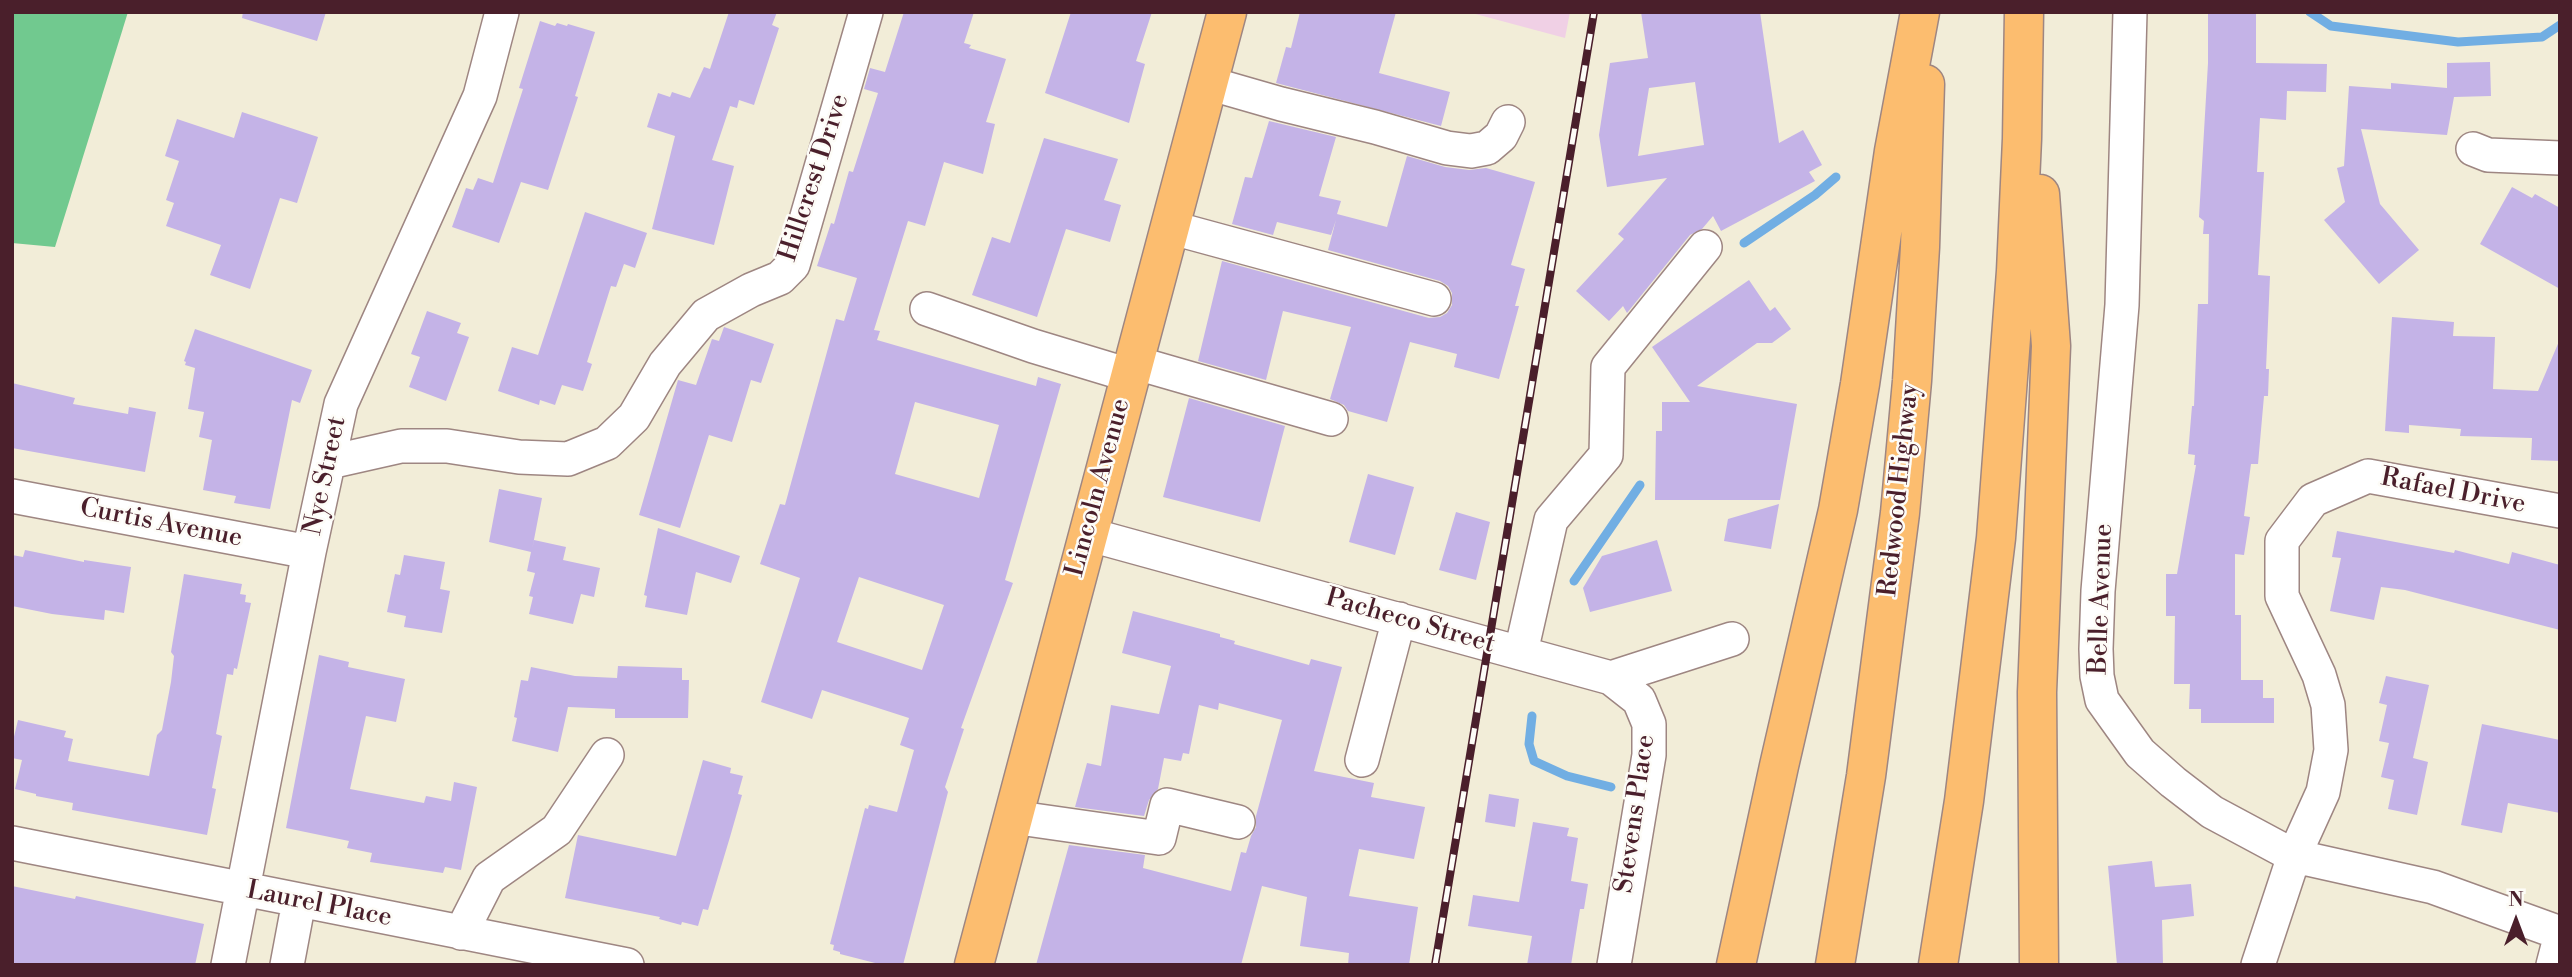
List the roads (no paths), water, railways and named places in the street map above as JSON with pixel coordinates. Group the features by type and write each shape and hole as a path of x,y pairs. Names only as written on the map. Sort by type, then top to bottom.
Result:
{"main road":[{"name":"Lincoln Avenue","path":"974,965 1227,12"},
{"path":"1736,965 1840,498 1860,384 1889,176 1920,12"},
{"name":"Redwood Highway","path":"1835,965 1866,776 1900,513 1920,247 1926,12"},
{"path":"1938,965 1964,801 1996,538 2008,406 2017,258 2024,12"},
{"path":"2024,12 2051,346 2037,692 2039,965"}],"street":[{"name":"Nye Street","path":"228,965 309,552 341,404 480,96 502,12"},
{"name":"Hillcrest Drive","path":"330,462 401,446 447,446 519,457 568,459 607,443 634,417 665,364 706,315 751,290 780,278 793,265 866,12"},
{"name":"Belle Avenue","path":"2130,12 2123,305 2098,591 2097,676 2102,700 2148,760 2212,812 2294,856 2434,887 2560,935"},
{"path":"1208,83 1447,148 1471,151 1487,148 1501,136 1508,122"},
{"path":"2473,149 2488,155 2560,158"},
{"path":"1170,227 1434,299"},
{"path":"1521,652 1550,520 1606,455 1608,367 1705,247"},
{"path":"926,309 1033,346 1331,419"},
{"name":"Rafael Drive","path":"2258,965 2294,856 2323,792 2331,750 2328,705 2319,675 2282,596 2282,541 2313,500 2368,476 2560,511"},
{"name":"Curtis Avenue","path":"12,496 309,552"},
{"name":"Pacheco Street","path":"1087,534 1611,678"},
{"path":"1362,760 1399,618"},
{"path":"1611,678 1732,639"},
{"name":"Stevens Place","path":"1611,678 1639,700 1649,724 1648,755 1614,965"},
{"path":"461,933 489,878 558,830 607,755"},
{"path":"1012,817 1159,838 1167,805 1238,822"},
{"name":"Laurel Place","path":"12,843 627,965"},
{"path":"287,965 299,901"},
{"path":"2553,965 2560,935"}],"waterway":[{"path":"2310,12 2331,26 2458,42 2542,37 2560,25"},
{"path":"1744,243 1815,195 1836,177"},
{"path":"1574,581 1640,485"},
{"path":"1532,716 1529,744 1534,761 1567,776 1611,787"}],"railway":[{"path":"1435,965 1594,12"}]}
